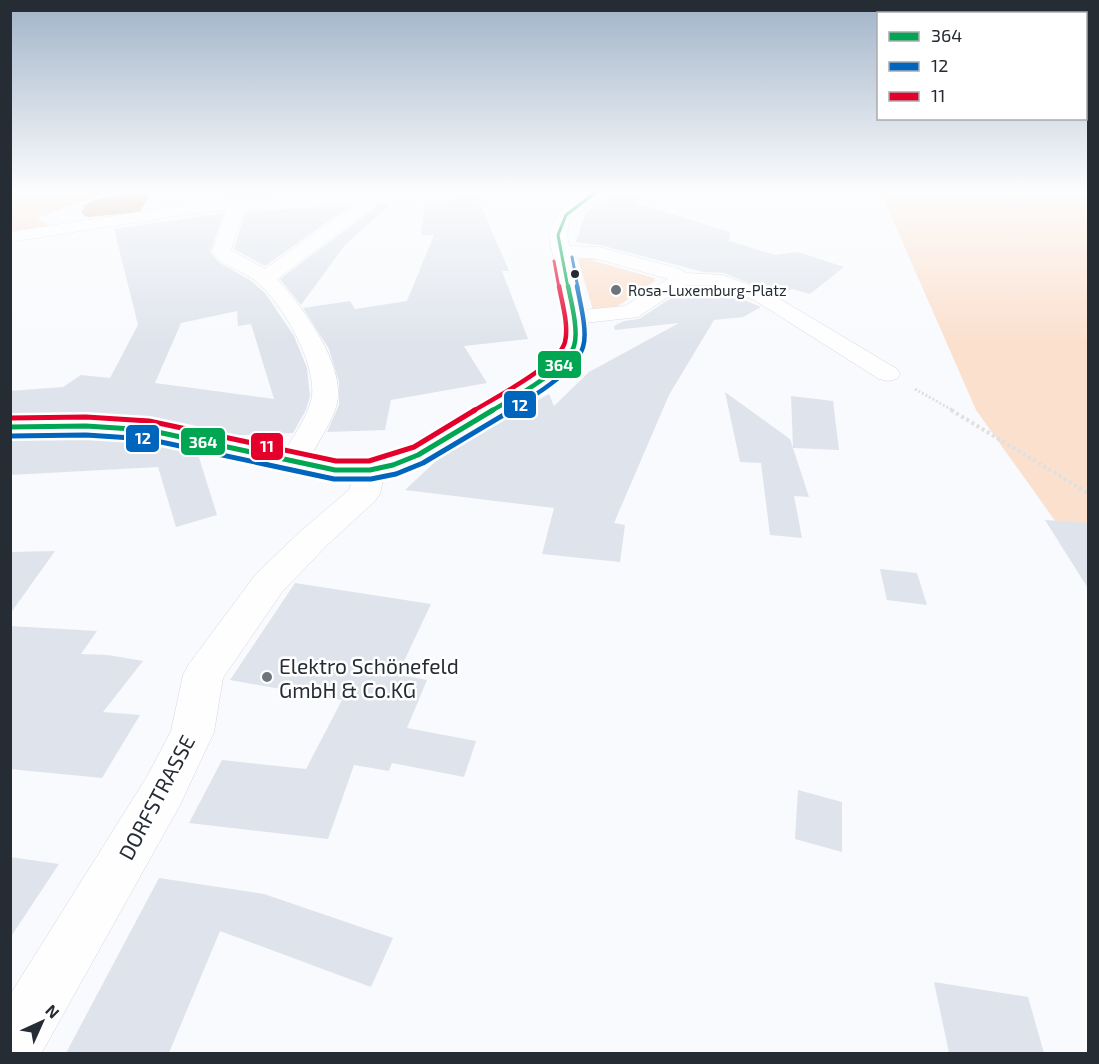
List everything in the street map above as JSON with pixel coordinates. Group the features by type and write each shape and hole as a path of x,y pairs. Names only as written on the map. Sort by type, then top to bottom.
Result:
{"street":[{"path":"224,243 221,251 227,260 266,278 306,330 324,378 326,397 294,462"},
{"path":"266,278 314,243"},
{"path":"10,427 86,426 148,430 335,470 370,470 393,465 418,455 523,392 557,368 574,346 574,317 559,243"},
{"path":"563,262 599,254 673,273 682,279"},
{"path":"574,317 630,312 682,279 716,279 761,296 888,374"},
{"name":"DORFSTRASSE","path":"15,1033 164,790 192,732 203,675 269,583 315,537 364,494 370,470"}],"path":[{"path":"888,374 985,429 1089,493"}],"shaded area":[{"path":"903,243 1088,243 1088,567 976,410"},
{"path":"606,258 591,260 654,278 655,281 612,310 593,310 578,259"}],"building":[{"path":"117,243 213,243 210,252 220,263 250,280 265,293 294,336 307,368 310,396 306,410 293,433 223,436 148,420 86,416 10,417 10,391 63,387 81,375 110,378 138,325","holes":["237,311 238,326 251,324 274,399 155,383 181,323"]},
{"path":"236,243 298,243 265,266 234,249"},
{"path":"329,243 348,243 301,305 280,279"},
{"path":"431,243 497,243 509,271 502,271 528,339 464,346 487,383 391,400 385,430 327,432 339,405 339,382 329,349 303,308 350,301 355,309 407,301"},
{"path":"581,243 734,243 775,255 798,252 844,267 810,294 792,289 780,296 724,273 703,272 600,245"},
{"path":"695,287 713,287 761,307 743,317 714,320 669,395 614,523 625,525 620,562 542,554 554,508 405,490 436,461 510,415 549,394 554,406 589,372 679,323 615,330 614,326 624,321 639,319 668,300"},
{"path":"725,392 790,439 809,497 794,496 802,538 770,535 761,463 740,462"},
{"path":"791,396 833,401 839,450 793,448"},
{"path":"86,436 148,440 197,451 217,515 176,527 158,467 10,475 10,437"},
{"path":"1045,520 1089,523 1089,590"},
{"path":"55,551 10,614 10,552"},
{"path":"880,569 917,573 927,605 887,600"},
{"path":"295,583 431,604 398,674 427,680 407,728 476,741 464,777 392,763 389,771 354,765 328,839 189,823 222,760 306,769 342,700 230,680"},
{"path":"10,626 97,631 81,654 108,655 143,661 103,712 140,715 102,778 10,769"},
{"path":"798,790 842,802 842,852 795,839"},
{"path":"10,857 59,864 10,938"},
{"path":"159,878 264,894 393,938 371,987 220,931 169,1053 66,1053"},
{"path":"934,982 1028,997 1044,1053 949,1053"}],"transit line":[{"name":"364","path":"10,427 86,426 148,430 335,470 370,470 393,465 418,455 523,392 557,368 574,346 574,317 559,243"},
{"name":"12","path":"10,436 86,435 147,439 334,479 371,479 396,474 423,463 528,400 564,374 583,347 583,316 572,257"},
{"name":"11","path":"10,418 86,417 149,421 336,461 369,461 390,456 414,447 518,384 551,361 565,343 565,318 554,261"}],"place":[{"name":"Rosa-Luxemburg-Platz","path":"616,290"},
{"name":"Elektro Schönefeld GmbH & Co.KG","path":"267,677"}]}
